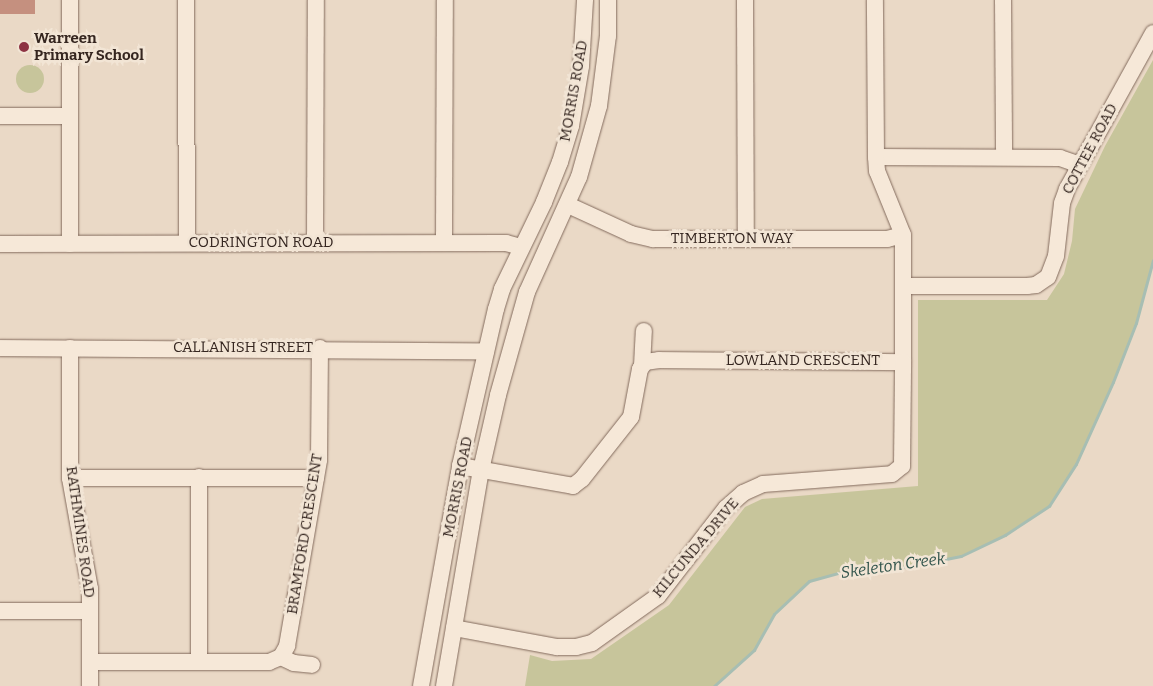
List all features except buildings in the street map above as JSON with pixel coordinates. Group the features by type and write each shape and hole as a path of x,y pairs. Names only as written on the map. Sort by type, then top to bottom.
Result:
{"street":[{"path":"70,0 70,244"},
{"path":"186,0 186,243"},
{"path":"315,243 316,0"},
{"path":"444,243 445,0"},
{"name":"MORRIS ROAD","path":"421,686 460,466 502,289 550,186 571,126 581,66 585,0"},
{"name":"MORRIS ROAD","path":"444,686 481,470 498,395 527,292 568,205 579,177 599,106 608,36 608,0"},
{"path":"746,0 746,239"},
{"path":"875,0 877,171 903,235 905,292 903,362"},
{"path":"1003,0 1004,158"},
{"name":"COTTEE ROAD","path":"905,292 1027,286 1042,282 1048,277 1056,256 1062,203 1080,165 1153,33"},
{"path":"0,116 70,116"},
{"path":"876,157 1060,158 1080,165"},
{"name":"TIMBERTON WAY","path":"568,205 631,234 653,239 887,238 903,235"},
{"name":"CODRINGTON ROAD","path":"0,244 506,243 521,247"},
{"path":"502,289 527,292"},
{"path":"460,466 573,486 582,480 632,417 642,366 644,331"},
{"name":"CALLANISH STREET","path":"0,348 320,348 486,351"},
{"name":"RATHMINES ROAD","path":"70,348 70,478 89,577 90,686"},
{"name":"BRAMFORD CRESCENT","path":"281,657 287,646 320,453 320,348"},
{"name":"LOWLAND CRESCENT","path":"642,366 645,362 658,360 903,362"},
{"name":"KILCUNDA DRIVE","path":"454,628 558,647 576,647 592,643 658,596 726,508 743,493 763,484 892,474 902,466 903,362"},
{"path":"199,477 199,662"},
{"path":"70,478 316,478"},
{"path":"0,611 90,611"},
{"path":"90,662 269,662 281,657 294,663 312,665"}],"shaded area":[{"path":"1153,60 1153,260 1136,323 1113,382 1076,464 1049,506 1005,535 961,556 906,567 849,570 809,581 774,614 754,650 714,686 525,686 530,655 552,661 591,659 669,605 745,507 762,499 918,486 918,300 1047,300 1064,274 1072,241 1075,209 1105,146"},
{"path":"30,65 40,69 44,79 40,89 30,93 20,89 16,79 20,69"}],"waterway":[{"name":"Skeleton Creek","path":"714,686 754,650 774,614 809,581 849,570 906,567 961,556 1005,535 1049,506 1076,464 1113,382 1136,323 1153,260"}],"place":[{"name":"Warreen Primary School","path":"24,47"}]}
